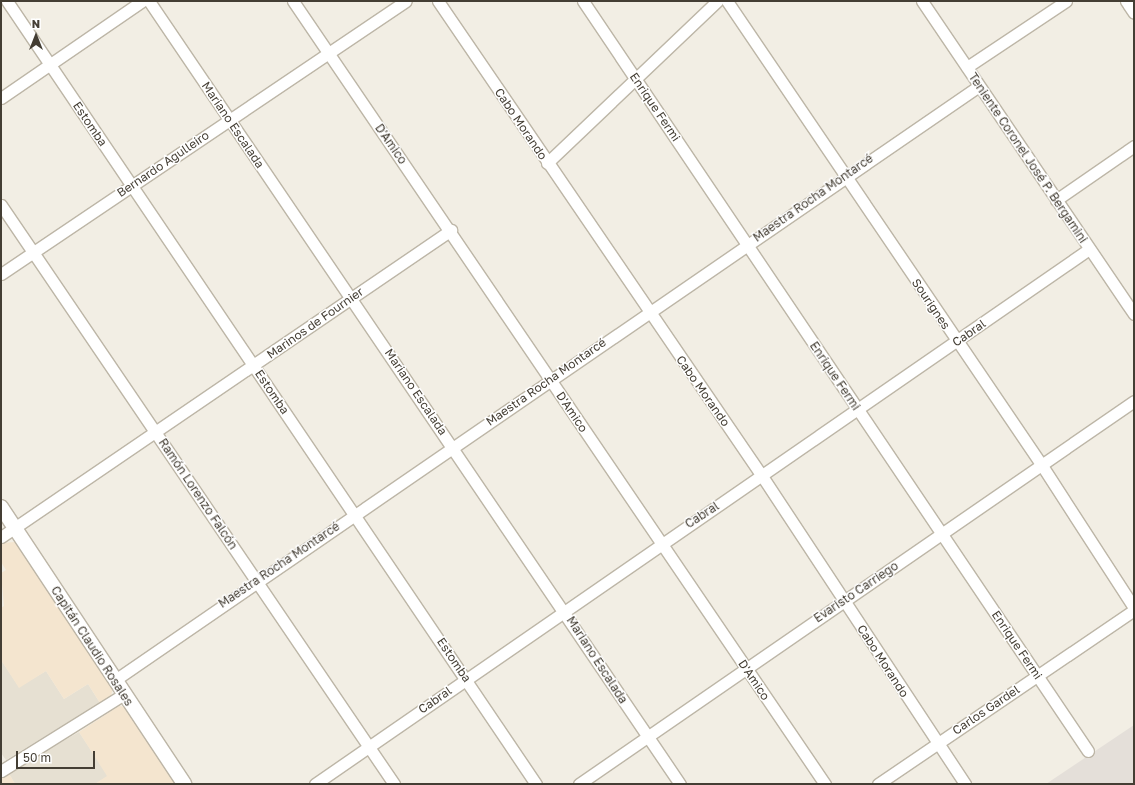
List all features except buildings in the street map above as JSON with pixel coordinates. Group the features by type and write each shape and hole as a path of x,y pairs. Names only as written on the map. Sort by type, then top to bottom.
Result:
{"street":[{"name":"Estomba","path":"7,1 466,678 536,784"},
{"path":"1,98 142,1"},
{"name":"Mariano Escalada","path":"149,1 228,120 353,297 452,447 564,610 680,784"},
{"name":"D'Amico","path":"293,1 451,230 550,379 825,784"},
{"name":"Bernardo Agulleiro","path":"1,274 327,52 406,1"},
{"name":"Cabo Morando","path":"438,1 647,311 762,476 965,784"},
{"name":"Enrique Fermi","path":"583,1 857,410 944,534 1088,751"},
{"path":"547,164 717,1"},
{"name":"Sourignes","path":"727,1 846,176 956,342 1041,464 1134,609"},
{"name":"Teniente Coronel José P. Bergamini","path":"922,1 1134,314"},
{"path":"967,67 1066,1"},
{"path":"1126,1 1134,13"},
{"name":"Maestra Rocha Montarcé","path":"115,680 255,581 355,514 647,311 979,86"},
{"path":"1056,200 1134,146"},
{"name":"Ramón Lorenzo Falcón","path":"1,205 157,432 255,581 394,784"},
{"name":"Marinos de Fournier","path":"1,538 451,230"},
{"name":"Cabral","path":"315,784 661,542 762,476 1089,249"},
{"name":"Evaristo Carriego","path":"579,784 844,600 944,534 1041,464 1134,401"},
{"name":"Capitán Claudio Rosales","path":"1,507 184,784"},
{"name":"Carlos Gardel","path":"878,784 1134,609"},
{"path":"1,771 124,694"}],"shaded area":[{"path":"15,542 113,688 111,696 100,703 88,684 64,699 46,671 19,688 1,660 1,608 4,606 1,573 6,570 1,562 1,543"},
{"path":"1,660 19,687 46,671 64,699 88,684 100,703 6,760 1,753"},
{"path":"119,706 126,707 178,784 95,784 107,776 79,732"},
{"path":"1134,725 1134,784 1046,784"},
{"path":"79,732 108,776 95,784 15,784 8,772"},
{"path":"8,772 15,784 1,784 1,777"}]}
